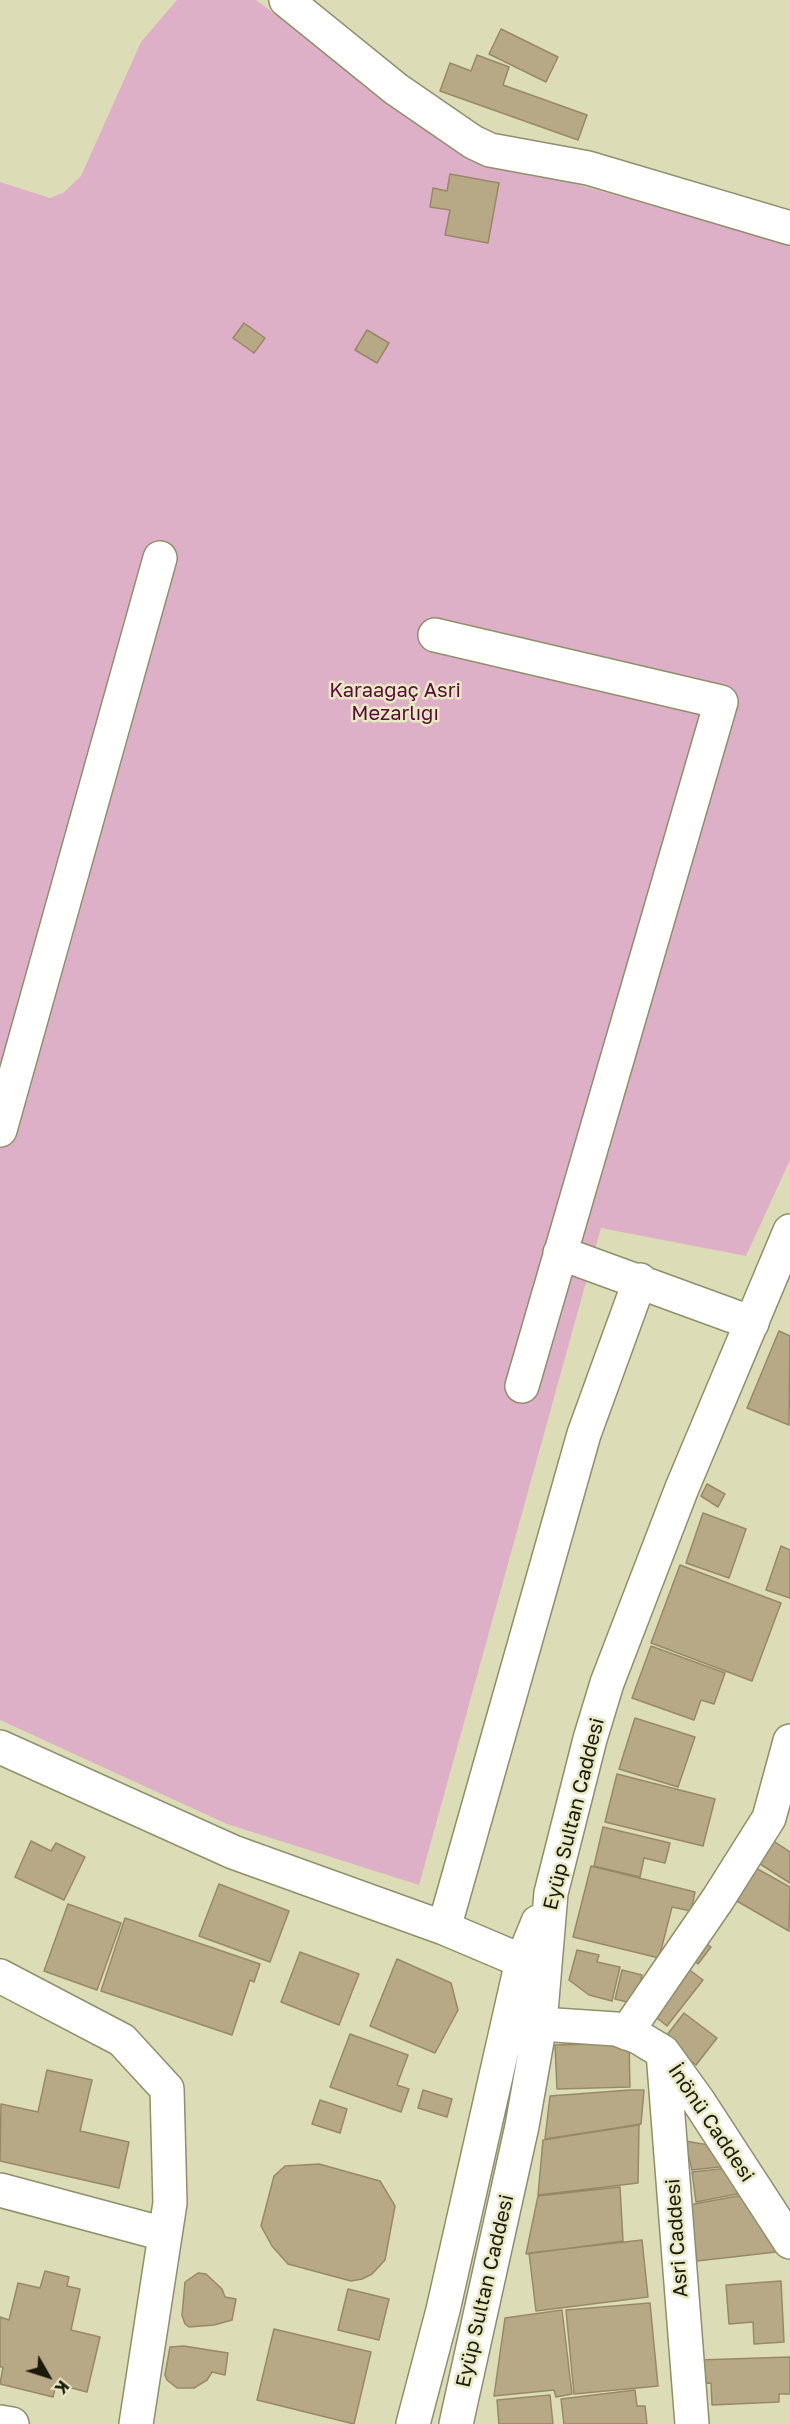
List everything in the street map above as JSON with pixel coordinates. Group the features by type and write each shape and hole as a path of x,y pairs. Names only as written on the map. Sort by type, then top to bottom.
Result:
{"street":[{"path":"286,0 396,89 473,142 490,150 588,168 790,228"},
{"path":"0,1130 160,558"},
{"path":"435,635 721,702 522,1386"},
{"name":"Eyüp Sultan Caddesi","path":"456,2424 522,2126 540,2024 551,1893 590,1739 607,1683 682,1488 790,1231"},
{"path":"561,1253 640,1280 752,1323"},
{"path":"444,1928 584,1434 640,1280"},
{"path":"626,2033 779,1806 790,1741"},
{"path":"0,1748 233,1852 444,1928 522,1960"},
{"path":"413,2424 443,2310 522,1960 551,1893"},
{"path":"0,1976 122,2040 167,2089 170,2203 136,2424"},
{"name":"İnönü Caddesi","path":"540,2024 598,2027 626,2033 663,2052 699,2102 790,2242"},
{"name":"Asri Caddesi","path":"663,2052 692,2424"},
{"path":"0,2190 164,2234"},
{"path":"0,2422 12,2424"}],"green space":[{"name":"Karaağaç Asri Mezarlığı","path":"177,0 256,0 461,152 790,244 790,1160 746,1256 601,1228 419,1885 227,1824 0,1720 0,182 50,198 63,193 81,176 141,42"}],"building":[{"path":"501,29 558,57 546,82 489,54"},
{"path":"477,55 509,67 503,85 587,115 578,140 440,91 450,63 471,71"},
{"path":"450,174 499,183 488,243 445,235 450,210 430,207 433,188 447,191"},
{"path":"244,323 265,338 254,353 233,338"},
{"path":"367,330 389,343 377,363 355,350"},
{"path":"779,1331 790,1336 789,1425 747,1408"},
{"path":"707,1484 725,1494 718,1507 701,1496"},
{"path":"703,1513 746,1529 729,1578 686,1563"},
{"path":"781,1546 790,1550 790,1598 766,1590"},
{"path":"680,1565 781,1603 752,1681 651,1643"},
{"path":"651,1646 725,1673 714,1704 701,1700 694,1720 632,1698"},
{"path":"635,1718 695,1737 678,1787 619,1769"},
{"path":"617,1774 715,1799 703,1846 605,1822"},
{"path":"603,1827 670,1843 665,1863 644,1858 640,1877 594,1866"},
{"path":"772,1840 790,1852 790,1883 757,1862"},
{"path":"31,1841 51,1851 56,1843 85,1857 64,1900 15,1877"},
{"path":"591,1866 695,1892 691,1911 672,1907 659,1958 573,1937"},
{"path":"754,1867 790,1887 789,1931 735,1900"},
{"path":"219,1884 289,1911 270,1962 199,1936"},
{"path":"68,1904 121,1923 97,1990 44,1971"},
{"path":"125,1918 260,1964 254,1982 250,1980 232,2035 101,1991"},
{"path":"702,1940 711,1947 698,1964 690,1957"},
{"path":"577,1950 599,1955 597,1962 620,1967 612,2001 589,1995 569,1980"},
{"path":"300,1952 359,1974 339,2025 281,2002"},
{"path":"397,1959 451,1983 458,2010 435,2053 370,2026"},
{"path":"683,1965 703,1980 667,2026 648,2011"},
{"path":"622,1970 642,1975 635,2004 615,1999"},
{"path":"684,2013 717,2038 696,2065 663,2040"},
{"path":"350,2034 408,2055 397,2085 409,2089 401,2112 330,2087"},
{"path":"629,2043 630,2087 557,2089 555,2045"},
{"path":"47,2070 92,2080 80,2131 129,2142 119,2188 0,2161 1,2104 38,2112"},
{"path":"423,2090 452,2099 447,2117 418,2108"},
{"path":"644,2090 641,2124 545,2139 550,2096"},
{"path":"320,2100 347,2109 340,2133 312,2124"},
{"path":"639,2125 638,2183 538,2195 543,2140"},
{"path":"685,2141 715,2146 728,2166 692,2170"},
{"path":"319,2164 380,2181 395,2206 385,2260 372,2274 362,2279 351,2281 288,2264 272,2246 261,2226 274,2176 285,2166"},
{"path":"729,2168 742,2193 696,2202 692,2172"},
{"path":"620,2187 623,2241 526,2254 538,2196"},
{"path":"743,2195 772,2233 776,2252 697,2261 689,2205"},
{"path":"642,2240 648,2297 536,2311 529,2253"},
{"path":"45,2271 69,2277 67,2286 80,2289 71,2330 100,2337 87,2392 56,2384 53,2397 0,2384 3,2367 0,2367 0,2317 9,2320 18,2283 40,2288"},
{"path":"198,2273 206,2274 222,2289 225,2297 236,2299 232,2320 214,2325 189,2327 185,2324 182,2315 185,2282"},
{"path":"781,2281 784,2342 754,2344 753,2322 729,2324 726,2285"},
{"path":"348,2289 389,2299 379,2340 338,2330"},
{"path":"650,2303 658,2386 574,2394 566,2310"},
{"path":"562,2310 572,2394 556,2397 554,2390 494,2396 505,2318"},
{"path":"274,2329 371,2352 354,2424 257,2400"},
{"path":"184,2346 228,2353 225,2375 212,2372 207,2380 194,2388 177,2388 167,2380 165,2375 170,2347"},
{"path":"790,2357 790,2394 779,2394 779,2402 712,2405 711,2383 699,2384 698,2360"},
{"path":"635,2390 637,2406 645,2406 647,2424 564,2424 561,2399"},
{"path":"550,2395 553,2424 499,2424 497,2400"}]}
